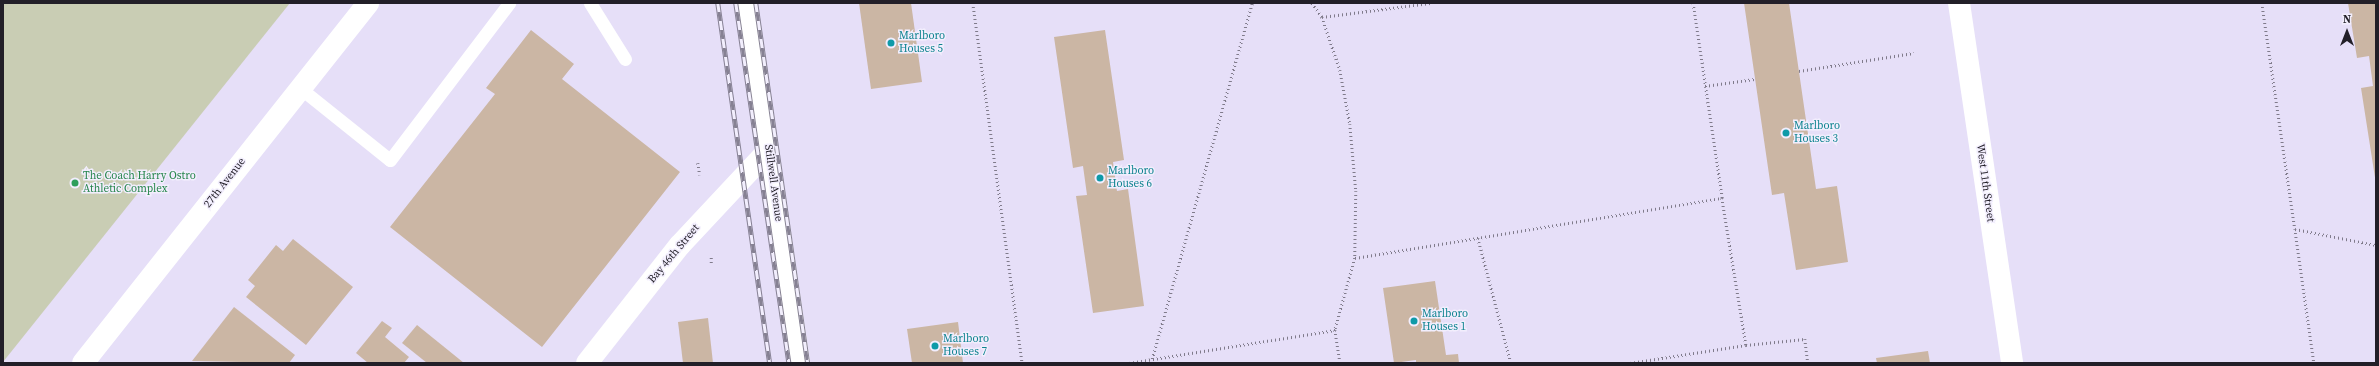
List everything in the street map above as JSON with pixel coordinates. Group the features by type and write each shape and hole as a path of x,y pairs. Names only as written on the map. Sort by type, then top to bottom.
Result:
{"street":[{"name":"27th Avenue","path":"83,363 368,3"},
{"name":"Stillwell Avenue","path":"746,3 799,363"},
{"name":"West 11th Street","path":"1959,3 2012,363"},
{"name":"Bay 46th Street","path":"587,363 680,245 768,151"}],"lane":[{"path":"300,88 390,160 509,3"},
{"path":"590,3 625,59"}],"path":[{"path":"973,3 1022,363"},
{"path":"1152,359 1252,3"},
{"path":"1312,3 1322,17 1340,70 1350,124 1356,191 1355,258 1335,330 1340,363"},
{"path":"1322,17 1430,3"},
{"path":"1693,3 1722,198 1746,345"},
{"path":"2262,3 2314,363"},
{"path":"1799,71 1914,53"},
{"path":"1705,86 1755,80"},
{"path":"698,164 700,176"},
{"path":"1355,258 1722,198"},
{"path":"2295,230 2376,245"},
{"path":"1478,238 1512,363"},
{"path":"711,256 711,263"},
{"path":"1129,363 1335,330"},
{"path":"1630,363 1746,345 1805,339 1808,363"}],"green space":[{"name":"The Coach Harry Ostro Athletic Complex","path":"3,3 290,3 3,362"}],"building":[{"name":"Marlboro Houses 5","path":"859,3 911,3 922,82 871,89"},
{"name":"Marlboro Houses 3","path":"1744,3 1789,3 1816,189 1837,186 1848,262 1796,270 1784,193 1772,195"},
{"path":"2348,3 2376,3 2376,184 2361,88 2373,86 2369,56 2357,58"},
{"path":"531,30 574,64 562,79 680,172 542,347 390,227 495,94 486,88"},
{"name":"Marlboro Houses 6","path":"1105,30 1124,160 1113,162 1117,191 1128,189 1144,306 1093,313 1076,196 1087,195 1083,166 1073,168 1054,37"},
{"path":"293,239 353,287 306,345 246,297 255,286 248,280 276,245 283,251"},
{"name":"Marlboro Houses 1","path":"1435,281 1446,355 1458,354 1459,363 1416,363 1416,360 1394,363 1383,288"},
{"path":"234,307 295,355 289,363 192,361"},
{"path":"708,318 713,363 683,363 678,322"},
{"path":"382,321 392,328 385,337 409,357 404,363 368,363 356,353"},
{"name":"Marlboro Houses 7","path":"958,322 963,363 912,363 907,329"},
{"path":"417,325 464,363 427,363 402,343"},
{"path":"1928,351 1930,363 1877,363 1876,358"}],"railway":[{"path":"718,3 770,363"},
{"path":"736,3 789,363"},
{"path":"756,3 808,363"}],"place":[{"name":"Marlboro Houses 5","path":"891,43"},
{"name":"Marlboro Houses 3","path":"1786,133"},
{"name":"Marlboro Houses 6","path":"1100,178"},
{"name":"The Coach Harry Ostro Athletic Complex","path":"75,183"},
{"name":"Marlboro Houses 1","path":"1414,321"},
{"name":"Marlboro Houses 7","path":"935,346"}]}
